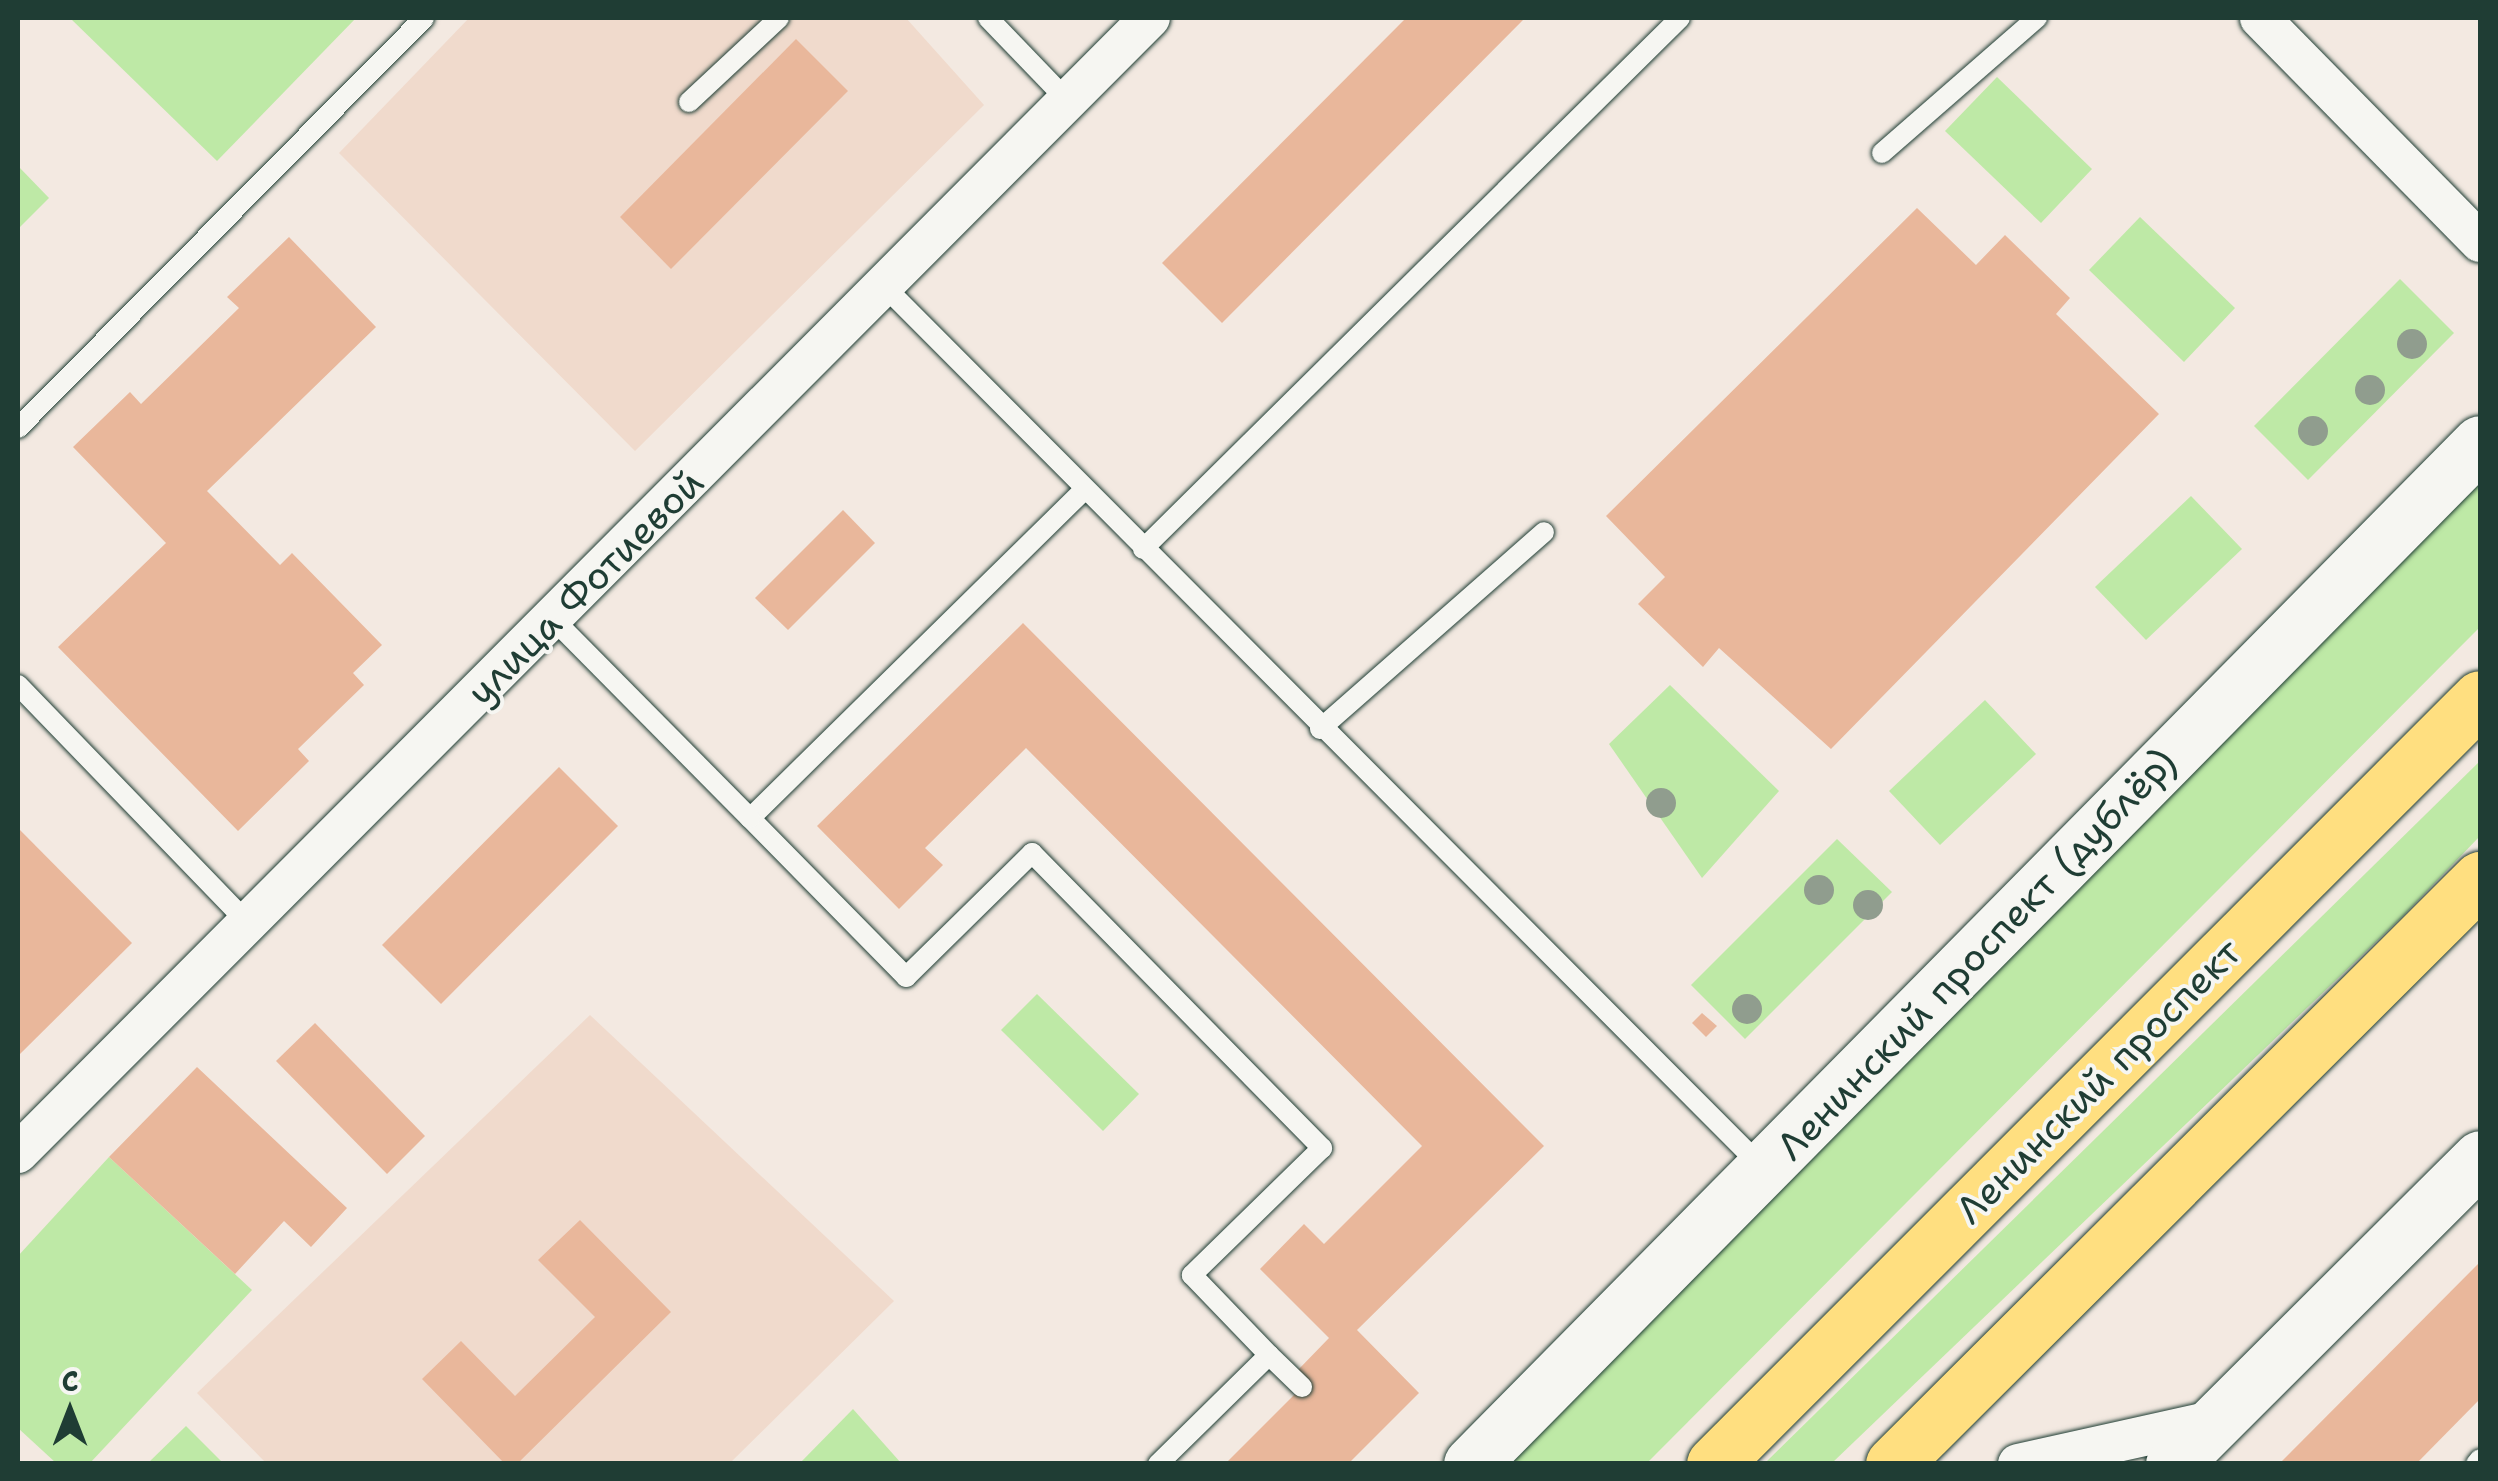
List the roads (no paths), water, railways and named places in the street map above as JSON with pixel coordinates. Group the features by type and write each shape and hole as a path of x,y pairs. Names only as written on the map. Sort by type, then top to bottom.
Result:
{"main road":[{"name":"Ленинский проспект","path":"1714,1464 2480,698"},
{"path":"1893,1464 2480,879"}],"street":[{"name":"улица Фотиевой","path":"18,1153 886,288 1150,18"},
{"path":"2260,18 2480,242"},
{"name":"Ленинский проспект (дублёр)","path":"1471,1464 2480,443"},
{"path":"2173,1464 2480,1158"},
{"path":"2018,1464 2217,1420"}],"lane":[{"path":"18,428 424,18"},
{"path":"689,102 779,18"},
{"path":"988,18 1066,100"},
{"path":"1144,549 1680,18"},
{"path":"1882,153 2037,18"},
{"path":"886,288 1320,729 1765,1169"},
{"path":"750,818 1084,490"},
{"path":"1320,729 1544,532"},
{"path":"553,619 906,977 1032,853 1322,1148 1192,1276 1302,1388"},
{"path":"18,685 248,923"},
{"path":"1158,1464 1269,1354"}]}
